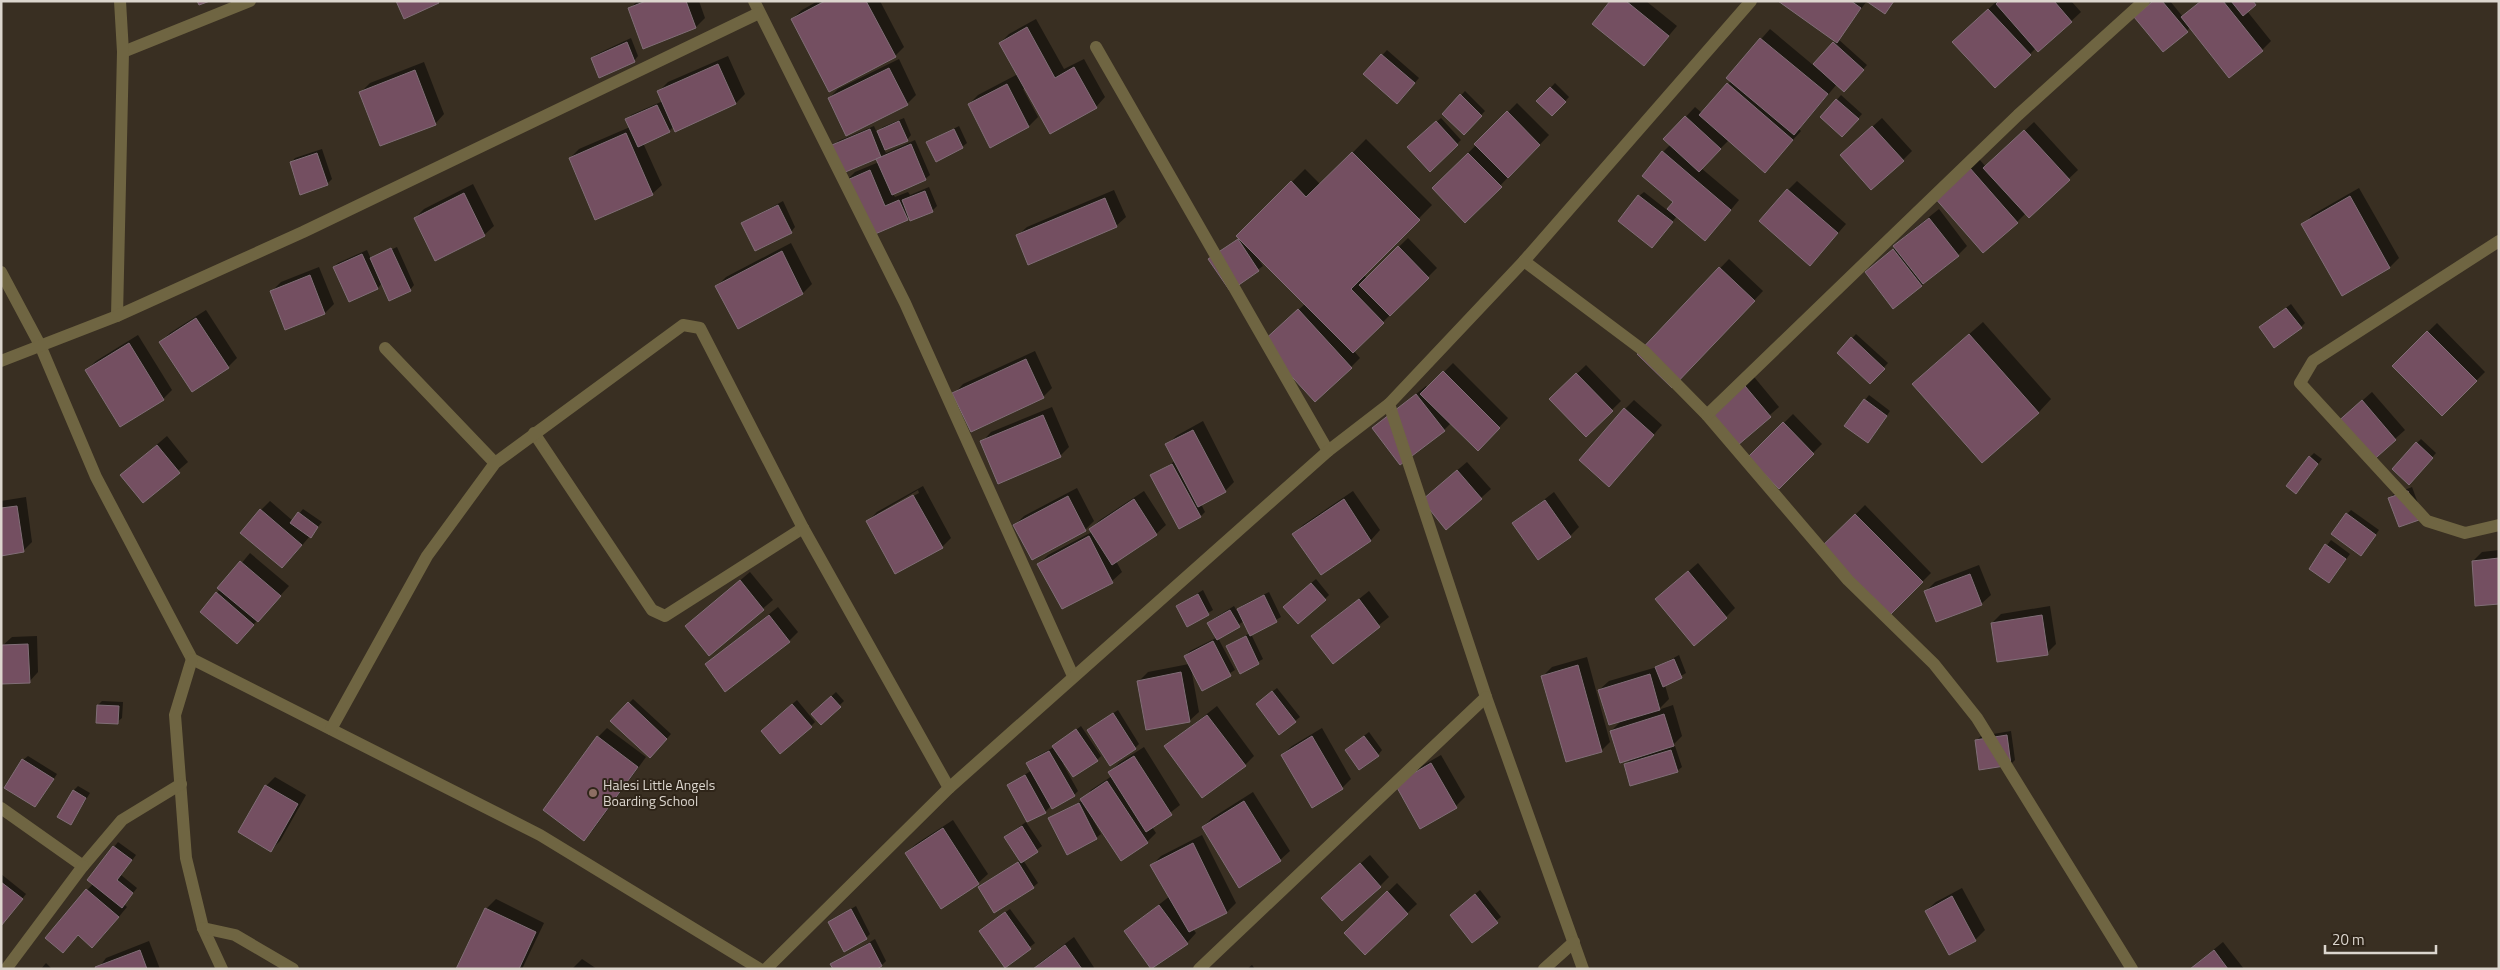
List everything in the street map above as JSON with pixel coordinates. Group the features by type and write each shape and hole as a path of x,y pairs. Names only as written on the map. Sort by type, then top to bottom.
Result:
{"street":[{"path":"117,316 123,52 120,1"},
{"path":"123,52 250,1"},
{"path":"766,969 949,788 1328,451 1389,404 1524,261 1751,1"},
{"path":"1707,415 2018,115 2144,1"},
{"path":"1,361 117,316 303,232 757,7 906,303 1073,676"},
{"path":"1096,46 1328,451"},
{"path":"2499,241 2313,361 2300,383 2427,521 2465,533 2499,525"},
{"path":"1524,261 1644,351 1707,415 1848,580 1934,664 1977,718 2132,969"},
{"path":"1,272 40,345 96,477 192,659 540,835 760,969"},
{"path":"331,729 427,556 495,463 683,325 700,328 803,528 949,788"},
{"path":"385,348 495,463"},
{"path":"1389,404 1486,697 1583,969"},
{"path":"534,433 652,610 665,616 803,528"},
{"path":"192,659 175,715 186,858 203,928 222,969"},
{"path":"1200,969 1486,697"},
{"path":"6,969 83,866 122,820 181,784"},
{"path":"1,808 83,866"},
{"path":"203,928 235,935 293,969"},
{"path":"1544,969 1574,942"}],"building":[{"path":"197,1 210,1 199,5"},
{"path":"396,1 438,1 439,3 404,19"},
{"path":"646,1 686,1 696,28 643,49 628,8"},
{"path":"825,1 866,1 896,57 829,92 791,19"},
{"path":"1610,1 1626,1 1669,36 1644,66 1592,24"},
{"path":"1778,1 1851,1 1861,8 1837,43"},
{"path":"1866,1 1894,1 1885,14"},
{"path":"1999,1 2054,1 2072,22 2038,52 1996,4"},
{"path":"2153,1 2162,1 2188,32 2163,52 2134,17"},
{"path":"2201,1 2223,1 2263,51 2229,78 2181,17"},
{"path":"2231,1 2253,1 2256,5 2243,16"},
{"path":"1988,9 2031,55 1995,88 1952,42"},
{"path":"1027,27 1055,78 1074,67 1097,108 1050,134 999,43"},
{"path":"1760,38 1828,94 1794,135 1726,78"},
{"path":"627,42 635,62 599,78 591,58"},
{"path":"1833,42 1864,70 1844,92 1813,64"},
{"path":"1381,54 1415,83 1397,104 1363,74"},
{"path":"718,64 736,104 675,132 657,91"},
{"path":"889,68 908,105 846,136 828,98"},
{"path":"415,70 436,125 380,146 359,92"},
{"path":"1727,83 1793,140 1765,173 1699,115"},
{"path":"1007,84 1029,127 990,148 968,104"},
{"path":"1550,87 1566,102 1552,116 1536,101"},
{"path":"1460,94 1482,116 1464,135 1442,114"},
{"path":"1836,99 1859,119 1842,137 1820,117"},
{"path":"657,105 670,132 638,147 625,119"},
{"path":"1507,111 1540,145 1508,178 1474,144"},
{"path":"1685,116 1721,149 1699,172 1663,139"},
{"path":"899,121 908,141 885,150 877,131"},
{"path":"1436,121 1458,145 1430,172 1407,147"},
{"path":"1872,126 1904,161 1871,190 1840,155"},
{"path":"870,129 881,157 843,173 832,145"},
{"path":"954,129 963,148 936,162 926,142"},
{"path":"2024,130 2070,180 2029,218 1983,168"},
{"path":"626,133 653,195 595,220 569,158"},
{"path":"911,144 926,180 892,195 876,159"},
{"path":"1662,151 1731,210 1705,241 1667,209 1673,202 1642,176"},
{"path":"1352,152 1420,220 1351,289 1384,323 1353,353 1236,236 1291,181 1306,197"},
{"path":"317,153 328,185 300,195 290,162"},
{"path":"1468,153 1502,187 1465,223 1432,188"},
{"path":"1969,167 2018,223 1983,253 1934,197"},
{"path":"870,170 885,206 899,200 908,220 868,237 845,181"},
{"path":"1787,189 1838,233 1810,266 1759,221"},
{"path":"925,191 933,212 910,221 902,200"},
{"path":"464,193 485,236 435,261 414,218"},
{"path":"1638,195 1673,222 1652,248 1618,221"},
{"path":"2350,196 2390,268 2342,296 2301,224"},
{"path":"1105,198 1117,227 1028,265 1016,235"},
{"path":"778,205 792,233 755,251 741,223"},
{"path":"1929,218 1959,256 1923,284 1893,246"},
{"path":"1238,239 1259,271 1230,291 1208,259"},
{"path":"1398,246 1429,278 1390,316 1359,285"},
{"path":"391,248 411,291 389,301 370,258"},
{"path":"1893,249 1922,286 1893,309 1865,272"},
{"path":"782,251 803,294 738,329 715,286"},
{"path":"362,254 378,289 349,302 333,267"},
{"path":"1719,267 1755,301 1672,388 1637,354"},
{"path":"310,275 325,314 285,330 270,291"},
{"path":"2286,308 2302,328 2274,348 2259,327"},
{"path":"1298,309 1352,368 1315,402 1261,343"},
{"path":"196,318 229,368 192,392 159,342"},
{"path":"2427,331 2477,381 2442,416 2392,366"},
{"path":"1969,334 2039,413 1982,463 1912,384"},
{"path":"1851,337 1885,369 1870,384 1837,353"},
{"path":"129,343 164,400 120,427 85,370"},
{"path":"1026,359 1044,398 971,432 952,393"},
{"path":"1443,371 1500,428 1478,451 1420,394"},
{"path":"1576,373 1613,411 1586,437 1549,399"},
{"path":"1740,380 1771,417 1731,451 1700,414"},
{"path":"1416,394 1445,431 1400,465 1372,428"},
{"path":"1864,399 1887,416 1868,443 1844,426"},
{"path":"2362,400 2396,440 2369,464 2334,425"},
{"path":"1624,408 1654,435 1609,487 1579,460"},
{"path":"1043,415 1061,457 998,484 980,441"},
{"path":"1783,422 1814,454 1779,489 1748,457"},
{"path":"1193,430 1226,492 1198,507 1165,444"},
{"path":"2416,442 2433,458 2409,485 2392,469"},
{"path":"157,445 180,473 143,503 120,475"},
{"path":"2309,456 2318,464 2296,494 2286,486"},
{"path":"1172,464 1201,517 1179,529 1150,475"},
{"path":"1457,470 1482,499 1446,530 1422,500"},
{"path":"2408,491 2419,520 2399,527 2388,498"},
{"path":"913,495 943,548 895,574 866,521"},
{"path":"1068,496 1086,531 1032,560 1013,525"},
{"path":"1134,499 1157,535 1112,565 1089,529"},
{"path":"1344,499 1371,541 1321,575 1292,534"},
{"path":"1545,500 1571,537 1538,560 1512,523"},
{"path":"17,506 24,552 1,556 1,508"},
{"path":"260,509 302,545 282,568 240,533"},
{"path":"298,512 318,527 311,538 290,523"},
{"path":"2346,513 2376,535 2361,556 2331,534"},
{"path":"1855,514 1923,582 1886,619 1818,550"},
{"path":"1089,536 1113,583 1062,609 1037,564"},
{"path":"2325,544 2346,559 2329,583 2309,569"},
{"path":"2499,558 2499,604 2475,606 2472,561"},
{"path":"240,561 281,596 258,622 217,588"},
{"path":"1688,571 1727,618 1694,646 1655,599"},
{"path":"1970,574 1982,605 1936,622 1924,591"},
{"path":"740,580 764,610 709,656 685,626"},
{"path":"1311,583 1326,600 1298,624 1283,607"},
{"path":"216,592 254,625 237,644 200,612"},
{"path":"1198,594 1209,615 1187,627 1176,606"},
{"path":"1264,595 1277,622 1250,636 1237,609"},
{"path":"1359,599 1380,627 1333,664 1311,636"},
{"path":"1230,610 1240,627 1217,640 1207,623"},
{"path":"769,615 790,642 725,692 705,664"},
{"path":"2042,615 2048,655 1997,662 1991,623"},
{"path":"1246,636 1259,664 1240,674 1226,646"},
{"path":"1213,641 1231,676 1202,691 1184,656"},
{"path":"28,644 30,683 1,684 2,645"},
{"path":"1674,659 1682,678 1663,687 1655,667"},
{"path":"1578,665 1602,752 1566,762 1541,676"},
{"path":"1181,672 1190,722 1146,730 1137,681"},
{"path":"1650,674 1660,710 1609,725 1598,690"},
{"path":"1272,691 1296,722 1279,735 1256,704"},
{"path":"831,696 841,707 821,725 811,714"},
{"path":"628,702 667,739 650,758 610,721"},
{"path":"792,704 812,727 780,754 761,731"},
{"path":"97,705 119,706 118,724 96,723"},
{"path":"1113,713 1136,749 1110,766 1087,730"},
{"path":"1664,714 1674,746 1620,763 1610,731"},
{"path":"1207,715 1246,766 1202,798 1164,746"},
{"path":"1076,729 1098,761 1073,777 1052,746"},
{"path":"2007,735 2011,765 1979,770 1975,740"},
{"path":"597,736 638,767 584,841 543,810"},
{"path":"1312,736 1343,789 1312,808 1281,755"},
{"path":"1364,736 1379,756 1359,770 1345,750"},
{"path":"1671,750 1678,772 1630,786 1624,764"},
{"path":"1049,751 1075,796 1052,809 1026,763"},
{"path":"1134,756 1172,815 1146,832 1108,772"},
{"path":"22,759 54,779 35,807 4,788"},
{"path":"1431,763 1457,808 1420,829 1395,784"},
{"path":"1025,775 1046,813 1027,822 1007,785"},
{"path":"1107,781 1148,843 1121,861 1080,799"},
{"path":"265,785 298,804 271,852 238,832"},
{"path":"73,790 86,798 71,825 57,817"},
{"path":"1244,801 1281,861 1239,888 1202,827"},
{"path":"1079,803 1097,839 1067,855 1048,818"},
{"path":"1022,826 1038,852 1021,863 1004,837"},
{"path":"943,828 979,884 941,909 905,853"},
{"path":"1193,843 1227,913 1189,932 1150,865"},
{"path":"113,846 132,860 117,880 133,893 122,908 87,880"},
{"path":"1018,862 1034,888 994,913 978,887"},
{"path":"1360,863 1381,887 1342,921 1321,898"},
{"path":"1,882 23,899 1,926"},
{"path":"86,889 119,917 92,948 78,935 63,953 45,938"},
{"path":"1387,891 1408,914 1365,955 1344,933"},
{"path":"1475,894 1498,923 1472,943 1450,915"},
{"path":"1952,896 1976,941 1949,955 1925,911"},
{"path":"1159,905 1188,944 1151,969 1124,931"},
{"path":"485,908 536,932 519,969 456,969"},
{"path":"851,909 867,939 844,952 828,922"},
{"path":"1005,912 1031,949 1005,968 979,931"},
{"path":"870,943 882,966 877,969 833,969 830,964"},
{"path":"1065,945 1082,969 1033,969"},
{"path":"140,950 147,969 96,969 95,967"},
{"path":"2214,950 2228,969 2190,969"}],"place":[{"name":"Halesi Little Angels Boarding School","path":"593,793"}]}
